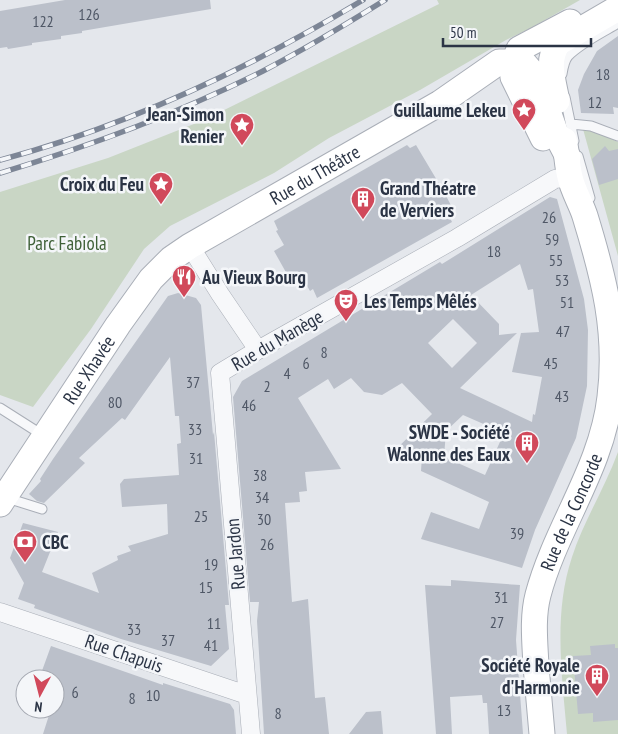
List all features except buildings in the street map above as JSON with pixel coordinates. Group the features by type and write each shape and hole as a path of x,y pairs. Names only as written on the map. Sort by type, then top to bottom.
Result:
{"street":[{"path":"517,70 519,49 610,0"},
{"path":"440,102 517,70 542,52 552,52 558,43 618,8"},
{"name":"Rue de la Concorde","path":"542,734 534,639 538,596 556,546 597,454 610,400 612,376 612,325 604,282 569,167 550,68 552,52"},
{"path":"440,102 499,62 536,77 569,167"},
{"name":"Rue du Théâtre","path":"190,246 440,102"},
{"name":"Rue du Manège","path":"220,373 456,238 554,179 569,167"},
{"path":"190,246 258,350"},
{"name":"Rue Xhavée","path":"2,501 118,325 151,279 172,259 190,246"},
{"name":"Rue Jardon","path":"220,373 251,734"},
{"name":"Rue Chapuis","path":"0,612 247,695"}],"lane":[{"path":"592,241 591,202 571,124 561,75 568,56 618,23"},
{"path":"571,124 591,126 618,136"},
{"path":"0,408 45,436"},
{"path":"2,501 42,509"}],"green space":[{"name":"Parc Fabiola","path":"437,0 580,0 420,90 329,138 274,173 170,226 144,249 91,329 33,407 0,395 0,192 108,158 204,120 439,4"},
{"path":"583,129 592,130 618,142 618,256"},
{"path":"618,452 618,734 567,734 560,645 562,600 577,543"}],"railway":[{"path":"0,160 95,130 187,93 277,49 363,0"},
{"path":"0,173 101,140 199,101 279,63 385,0"}],"place":[{"name":"Guillaume Lekeu","path":"524,131"},
{"name":"Jean-Simon Renier","path":"242,146"},
{"name":"Croix du Feu","path":"161,205"},
{"name":"Grand Théatre de Verviers","path":"363,220"},
{"name":"Au Vieux Bourg","path":"184,298"},
{"name":"Les Temps Mêlés","path":"346,322"},
{"name":"SWDE - Société Walonne des Eaux","path":"527,464"},
{"name":"CBC","path":"25,563"},
{"name":"Société Royale d'Harmonie","path":"597,697"}]}
